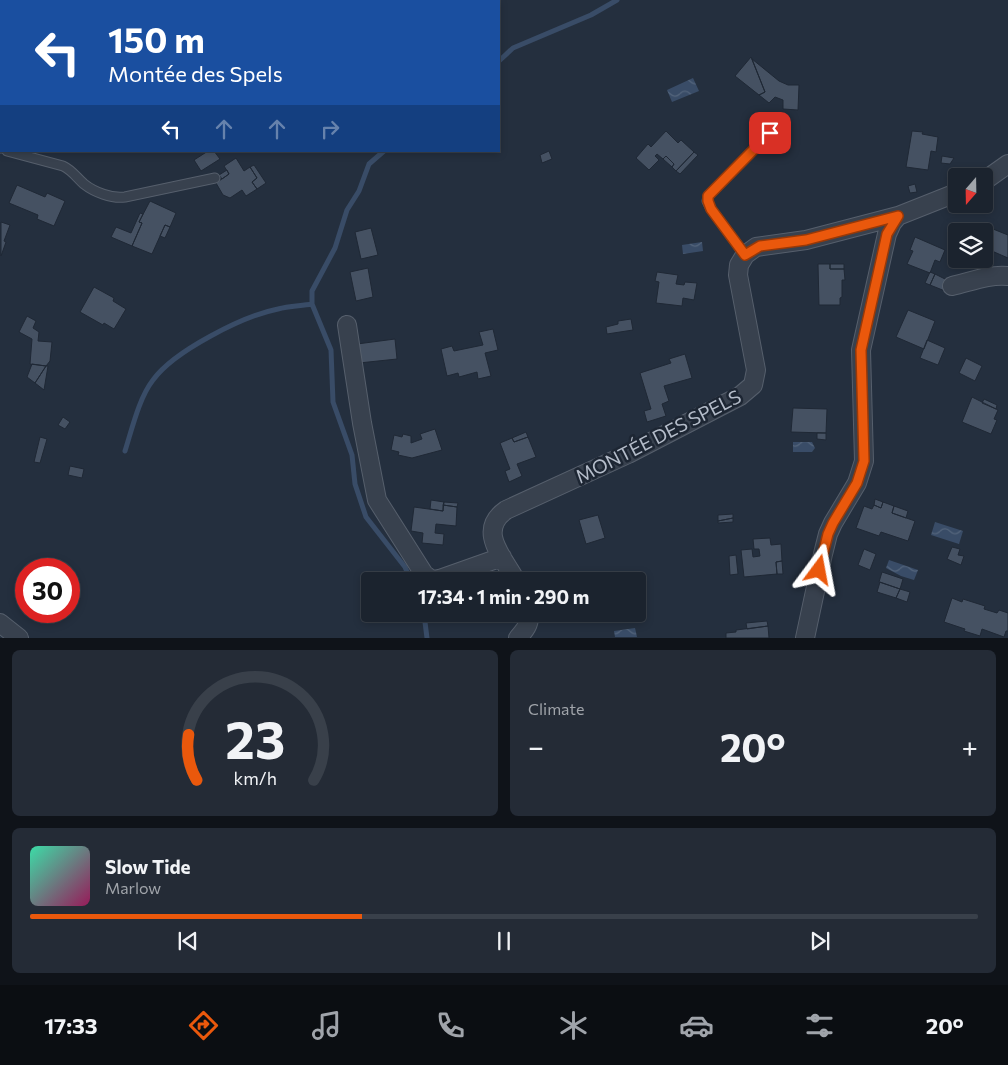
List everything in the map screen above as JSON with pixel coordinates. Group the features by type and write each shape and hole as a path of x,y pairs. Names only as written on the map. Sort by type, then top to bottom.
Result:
{"street":[{"path":"993,175 1008,164"},
{"path":"745,255 760,246 806,240 898,216 948,196"},
{"path":"806,638 828,534 857,483 864,461 861,350 887,234 898,216"},
{"name":"MONTÉE DES SPELS","path":"511,572 494,542 492,526 498,516 506,510 628,454 749,390 755,378 755,362 738,275 739,265 745,255"},
{"path":"952,286 1000,275 1008,276"},
{"path":"347,325 362,423 377,500 424,574 430,579 437,580 502,557"},
{"path":"518,638 529,622"},
{"path":"0,623 19,638"}],"lane":[{"path":"745,255 711,209 708,196 770,133"},
{"path":"12,152 63,166 89,188 115,198 215,178"}],"water":[{"path":"693,78 699,91 672,102 667,90"},
{"path":"702,242 703,251 683,254 682,245"},
{"path":"793,442 812,442 815,448 812,452 793,452"},
{"path":"935,522 963,531 959,544 931,535"},
{"path":"889,560 918,570 914,580 886,568"},
{"path":"635,628 637,637 615,637 614,631"}],"building":[{"path":"751,57 765,92 759,95 735,76"},
{"path":"752,59 779,81 788,85 799,85 798,110 783,109 783,100 775,97 769,103 759,95 765,92"},
{"path":"666,131 678,143 681,140 694,152 676,171 672,167 674,164 666,156 663,159 657,154 655,156 659,160 649,170 636,158 648,144 651,147"},
{"path":"912,131 938,137 936,152 931,151 928,170 906,167"},
{"path":"549,151 552,159 542,163 540,155"},
{"path":"206,152 215,152 220,159 201,171 194,160"},
{"path":"694,152 698,155 680,174 676,171"},
{"path":"666,156 674,164 672,167 663,159"},
{"path":"942,156 954,158 950,164 941,163"},
{"path":"236,158 244,171 250,167 257,178 252,182 257,189 246,196 242,190 230,198 223,195 216,183 229,174 224,166"},
{"path":"254,165 266,183 257,189 252,182 257,178 250,167"},
{"path":"227,170 229,174 222,179 219,175"},
{"path":"915,184 917,192 910,193 908,186"},
{"path":"17,185 45,197 47,193 65,201 54,226 37,219 38,215 9,203"},
{"path":"150,201 176,213 170,227 165,225 152,254 132,246 142,223 139,222"},
{"path":"140,213 143,214 139,222 142,223 132,246 111,237 116,227 131,233"},
{"path":"1,222 10,225 1,256"},
{"path":"165,225 170,227 165,238 160,236"},
{"path":"371,228 378,255 361,259 355,232"},
{"path":"993,229 1008,235 1008,258 993,251"},
{"path":"915,237 945,250 940,262 935,260 930,273 907,264 913,251 910,250"},
{"path":"818,264 830,264 830,269 844,269 845,280 842,280 840,305 819,305"},
{"path":"830,264 844,264 844,269 830,269"},
{"path":"368,268 373,297 356,301 350,272"},
{"path":"657,272 678,275 676,284 684,285 685,282 697,283 694,300 683,298 682,306 656,303 659,282 655,281"},
{"path":"930,272 935,274 930,285 925,283"},
{"path":"935,274 949,281 945,291 930,285"},
{"path":"94,287 114,298 113,301 126,309 114,329 80,312"},
{"path":"908,310 935,321 924,349 896,337"},
{"path":"27,316 36,321 33,328 39,332 38,341 52,342 50,361 46,366 30,364 32,339 19,332"},
{"path":"631,319 633,330 607,334 606,327 618,324 618,321"},
{"path":"493,329 498,350 485,353 491,376 478,379 477,372 459,377 458,373 447,376 441,349 452,346 454,351 483,345 479,332"},
{"path":"395,339 397,359 359,363 357,344"},
{"path":"927,340 945,348 938,365 920,358"},
{"path":"685,354 692,378 664,386 669,401 662,404 666,416 647,422 644,411 651,409 640,373 671,363 669,359"},
{"path":"966,358 982,366 975,381 959,373"},
{"path":"32,364 46,366 35,383 27,377"},
{"path":"46,366 48,366 44,390 35,383"},
{"path":"972,397 998,410 994,419 997,420 991,434 962,422"},
{"path":"984,399 997,405 996,409 982,403"},
{"path":"793,408 827,409 826,433 791,432"},
{"path":"63,417 70,422 65,429 58,425"},
{"path":"435,429 442,450 412,458 398,455 399,452 391,450 394,435 402,437 403,434 411,436 411,443 422,439 420,434"},
{"path":"526,432 528,437 514,442 512,438"},
{"path":"817,433 826,433 826,440 817,439"},
{"path":"40,437 47,439 40,463 34,462"},
{"path":"528,437 536,457 517,464 522,476 509,482 505,471 510,469 500,443 512,438 514,442"},
{"path":"70,466 84,469 82,478 68,475"},
{"path":"875,499 883,502 881,508 874,505"},
{"path":"431,500 444,502 443,511 430,509"},
{"path":"444,502 458,503 457,507 443,505"},
{"path":"883,502 894,506 892,513 915,521 908,541 881,532 879,536 856,528 864,506 872,509 874,505 881,508"},
{"path":"443,505 457,507 456,526 436,524 435,533 444,534 443,545 422,543 423,533 411,531 414,507 443,511"},
{"path":"894,506 908,511 906,518 892,513"},
{"path":"733,514 733,518 718,521 718,515"},
{"path":"598,515 605,538 586,544 579,520"},
{"path":"733,518 733,522 718,523 718,521"},
{"path":"770,538 771,545 781,544 782,561 776,562 777,574 744,577 741,550 752,549 753,557 760,556 759,549 754,549 753,539"},
{"path":"952,547 960,549 958,555 964,556 961,565 947,559"},
{"path":"864,549 876,554 870,570 858,565"},
{"path":"736,555 738,574 730,575 729,556"},
{"path":"782,561 783,574 777,574 776,562"},
{"path":"882,572 903,579 900,589 879,582"},
{"path":"880,582 900,589 896,598 877,592"},
{"path":"900,589 910,592 907,602 896,598"},
{"path":"952,598 962,602 963,599 985,606 984,609 997,613 999,610 1008,613 1008,631 1006,631 1004,637 982,629 980,636 944,622"},
{"path":"767,621 768,626 747,629 746,623"},
{"path":"768,626 769,638 726,638 726,633 736,632 736,630"}],"waterway":[{"path":"500,60 513,48 591,15 617,0"},
{"path":"383,152 369,164 359,191 347,210 335,248 312,291 312,304 331,350 333,402 352,455 355,484 366,517 407,572"},
{"path":"125,451 136,414 148,387 163,369 176,358 210,336 247,319 282,308 312,304"},
{"path":"425,622 427,638"}],"route":[{"path":"770,133 708,196 711,209 745,255 756,247 806,240 898,216 887,234 861,350 864,461 857,483 828,534 819,570"}]}
